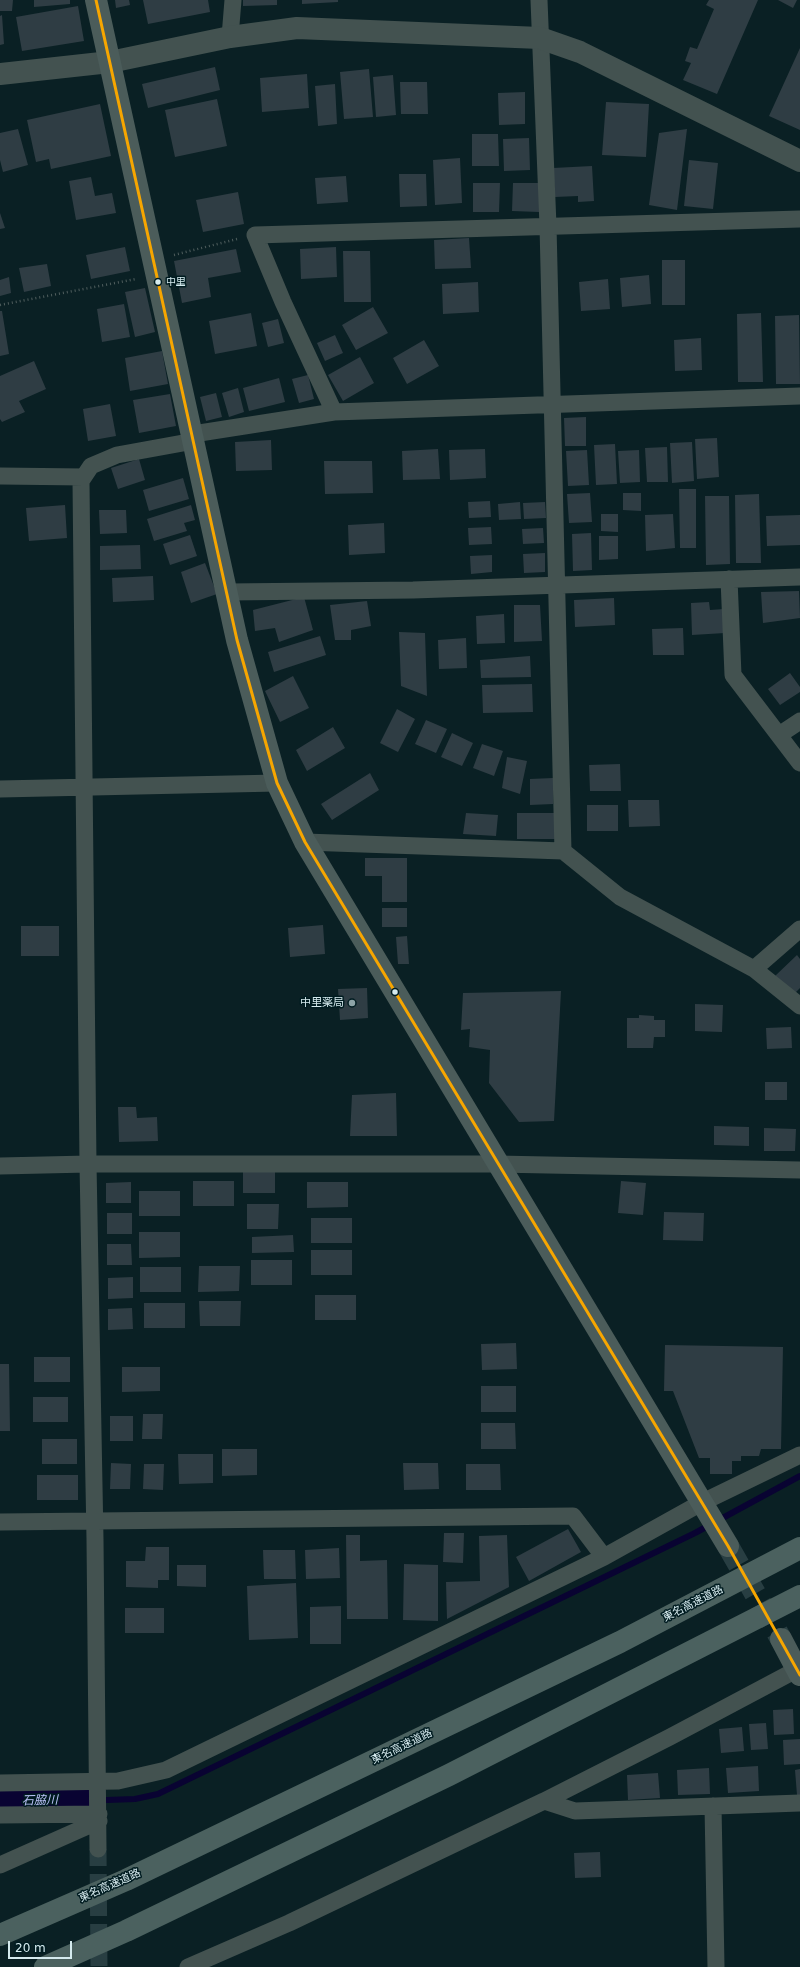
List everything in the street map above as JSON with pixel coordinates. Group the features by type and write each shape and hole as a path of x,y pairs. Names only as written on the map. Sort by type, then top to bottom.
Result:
{"highway":[{"name":"東名高速道路","path":"0,1935 126,1880 606,1648 800,1548"},
{"path":"45,1967 126,1931 449,1775 800,1596"},
{"path":"58,1967 126,1931"}],"main road":[{"path":"96,0 228,592 237,640 276,783 305,842 333,886 497,1164 728,1546"},
{"path":"781,1639 799,1671"}],"street":[{"path":"230,37 234,0"},
{"path":"539,0 548,226 563,852"},
{"path":"0,74 110,62 230,37 297,28 540,38 580,52 800,161"},
{"path":"334,412 283,302 255,235 800,219"},
{"path":"98,1849 95,1520 88,1164 81,481 91,466 117,455 194,438 334,412 800,396"},
{"path":"0,476 84,477"},
{"path":"228,592 413,590 800,577"},
{"path":"730,579 733,675 800,763"},
{"path":"779,735 800,721"},
{"path":"0,789 276,783"},
{"path":"305,842 563,852 620,897 754,969 800,1006"},
{"path":"754,969 800,929"},
{"path":"0,1166 88,1164 497,1164 800,1170"},
{"path":"0,1783 118,1781 166,1770 604,1557 701,1503 800,1455"},
{"path":"0,1522 573,1516 604,1557"},
{"path":"188,1967 289,1923 544,1801 799,1671"},
{"path":"544,1801 575,1811 800,1803"},
{"path":"714,1806 716,1967"},
{"path":"0,1815 98,1818"},
{"path":"0,1865 98,1818"}],"path":[{"path":"0,305 156,267 255,235"}],"building":[{"path":"0,0 13,0 12,11 0,11"},
{"path":"34,0 70,0 70,4 34,7"},
{"path":"115,0 129,0 130,5 116,8"},
{"path":"143,0 208,0 210,12 148,24"},
{"path":"243,0 277,0 277,5 243,6"},
{"path":"302,0 338,0 338,2 302,4"},
{"path":"709,0 758,0 717,94 683,80 691,63 685,61 690,47 697,49 714,9 706,5"},
{"path":"778,0 797,0 793,8"},
{"path":"78,6 84,41 22,51 16,17"},
{"path":"2,15 4,44 0,45 0,16"},
{"path":"800,48 800,130 769,116"},
{"path":"215,67 220,90 148,108 142,84"},
{"path":"369,69 373,117 344,119 340,72"},
{"path":"307,74 309,108 262,112 260,78"},
{"path":"393,75 396,115 376,117 373,77"},
{"path":"400,82 427,82 428,114 401,114"},
{"path":"335,84 337,124 318,126 315,86"},
{"path":"525,92 525,124 499,125 498,93"},
{"path":"217,99 227,146 175,157 165,110"},
{"path":"606,102 649,104 646,157 602,155"},
{"path":"100,104 111,156 51,169 49,159 36,162 27,120"},
{"path":"18,129 28,165 3,172 0,160 0,133"},
{"path":"687,129 677,210 649,205 659,133"},
{"path":"472,134 498,134 499,166 472,166"},
{"path":"529,138 530,170 504,171 503,139"},
{"path":"460,158 462,203 435,205 433,160"},
{"path":"689,160 718,163 713,209 684,206"},
{"path":"592,166 594,201 578,202 578,196 555,197 553,168"},
{"path":"399,174 426,174 427,206 400,207"},
{"path":"346,176 348,202 317,204 315,178"},
{"path":"91,177 95,196 112,193 116,213 76,220 69,181"},
{"path":"473,183 500,183 499,212 473,212"},
{"path":"513,183 539,183 539,212 512,211"},
{"path":"238,192 244,224 203,232 196,200"},
{"path":"0,213 5,228 0,229"},
{"path":"469,238 471,268 435,269 434,240"},
{"path":"125,247 130,271 91,279 86,255"},
{"path":"336,247 337,277 301,279 300,249"},
{"path":"236,249 241,272 208,278 211,297 182,303 174,261"},
{"path":"343,251 370,251 371,302 344,302"},
{"path":"662,260 685,260 685,305 662,305"},
{"path":"47,264 51,286 24,292 19,268"},
{"path":"649,275 651,304 622,307 620,278"},
{"path":"9,277 11,293 0,296 0,280"},
{"path":"608,279 610,309 581,311 579,282"},
{"path":"478,282 479,312 443,314 442,284"},
{"path":"145,288 155,332 135,337 125,292"},
{"path":"124,304 130,337 102,342 97,309"},
{"path":"373,307 388,333 356,350 342,325"},
{"path":"0,311 2,311 9,354 0,356"},
{"path":"251,313 257,346 215,354 209,321"},
{"path":"761,313 763,382 738,382 737,314"},
{"path":"799,315 800,384 776,384 775,316"},
{"path":"278,319 284,343 268,347 262,323"},
{"path":"335,335 343,353 325,361 317,343"},
{"path":"701,338 702,370 675,371 674,340"},
{"path":"424,340 439,366 407,384 393,358"},
{"path":"162,351 168,384 130,391 125,358"},
{"path":"360,357 374,383 343,401 328,375"},
{"path":"34,361 46,389 19,401 25,412 2,422 0,419 0,376"},
{"path":"308,375 314,399 299,403 292,379"},
{"path":"279,378 285,402 249,411 243,388"},
{"path":"238,388 244,412 229,417 222,393"},
{"path":"216,393 222,417 206,421 200,397"},
{"path":"170,394 176,426 139,433 133,400"},
{"path":"110,404 116,436 88,441 83,409"},
{"path":"586,417 586,446 565,446 564,418"},
{"path":"717,438 719,477 697,479 695,439"},
{"path":"271,440 272,470 236,471 235,442"},
{"path":"692,442 694,481 672,483 670,443"},
{"path":"615,444 617,484 596,485 594,445"},
{"path":"667,447 668,482 647,482 645,448"},
{"path":"438,449 440,479 403,480 402,451"},
{"path":"485,449 486,478 450,480 449,450"},
{"path":"587,450 589,485 568,486 566,451"},
{"path":"639,450 640,482 620,483 618,451"},
{"path":"139,459 145,480 118,489 111,468"},
{"path":"324,461 372,461 373,493 325,494"},
{"path":"183,478 189,499 149,511 143,490"},
{"path":"679,489 696,489 696,548 680,548"},
{"path":"590,493 592,522 569,523 567,494"},
{"path":"623,493 641,493 641,511 623,510"},
{"path":"759,494 761,563 736,563 735,495"},
{"path":"705,496 729,496 730,564 706,565"},
{"path":"490,501 491,517 469,518 468,502"},
{"path":"520,502 521,519 499,520 498,504"},
{"path":"545,502 546,518 524,519 523,503"},
{"path":"65,505 67,538 29,541 26,508"},
{"path":"191,505 195,520 184,523 187,531 154,541 147,519"},
{"path":"99,510 126,510 127,533 100,534"},
{"path":"601,514 618,514 618,532 601,531"},
{"path":"673,514 675,548 646,551 645,515"},
{"path":"800,515 800,545 767,546 766,516"},
{"path":"384,523 385,553 349,555 348,525"},
{"path":"491,527 492,544 469,545 468,528"},
{"path":"543,528 544,543 523,544 522,529"},
{"path":"591,533 592,570 573,571 572,534"},
{"path":"190,535 197,556 170,565 163,544"},
{"path":"599,536 618,536 618,559 599,560"},
{"path":"140,545 141,569 100,570 100,546"},
{"path":"545,553 545,572 524,573 523,554"},
{"path":"492,555 492,572 471,574 470,556"},
{"path":"205,563 217,594 191,603 181,572"},
{"path":"153,576 154,600 113,602 112,578"},
{"path":"799,591 800,618 763,623 761,592"},
{"path":"304,597 313,630 279,642 275,628 255,631 253,610"},
{"path":"614,598 615,625 575,627 574,600"},
{"path":"367,601 371,626 351,630 351,640 335,640 330,605"},
{"path":"709,602 710,610 724,609 725,633 692,635 691,603"},
{"path":"514,605 540,605 542,641 514,642"},
{"path":"504,614 505,643 477,644 476,616"},
{"path":"683,628 684,655 653,655 652,629"},
{"path":"399,632 425,633 427,696 401,686"},
{"path":"320,636 326,655 274,672 268,652"},
{"path":"466,638 467,668 439,669 438,640"},
{"path":"530,656 531,677 481,678 480,660"},
{"path":"790,673 800,687 800,692 780,705 768,689"},
{"path":"293,676 309,708 280,722 265,691"},
{"path":"532,684 533,712 483,713 482,685"},
{"path":"397,709 415,719 398,752 380,743"},
{"path":"426,720 447,729 436,753 415,744"},
{"path":"333,727 345,748 307,771 296,750"},
{"path":"452,733 473,743 462,766 441,757"},
{"path":"482,744 503,751 494,776 473,768"},
{"path":"507,757 527,761 520,794 502,788"},
{"path":"620,764 621,791 590,791 589,765"},
{"path":"370,773 379,790 332,820 321,804"},
{"path":"553,778 553,804 530,805 530,779"},
{"path":"628,800 659,800 660,826 629,827"},
{"path":"587,805 618,805 618,831 587,831"},
{"path":"466,813 498,815 496,836 463,834"},
{"path":"517,813 555,813 555,839 517,839"},
{"path":"365,858 407,858 407,902 382,902 382,876 365,876"},
{"path":"382,908 407,908 407,927 382,927"},
{"path":"323,925 325,954 290,957 288,928"},
{"path":"21,926 59,926 59,956 21,956"},
{"path":"407,936 409,964 398,964 396,937"},
{"path":"797,955 800,959 800,988 793,995 775,976"},
{"path":"367,988 368,1018 340,1020 338,989"},
{"path":"561,991 554,1121 519,1122 489,1083 490,1050 469,1047 470,1029 461,1030 463,993"},
{"path":"695,1004 723,1005 722,1032 695,1031"},
{"path":"639,1015 654,1016 654,1020 665,1020 665,1037 654,1037 653,1048 627,1048 627,1018 639,1018"},
{"path":"791,1027 792,1048 767,1049 766,1028"},
{"path":"765,1082 787,1082 787,1100 765,1100"},
{"path":"396,1093 397,1136 350,1136 352,1095"},
{"path":"118,1107 136,1107 137,1118 157,1117 158,1141 119,1142"},
{"path":"714,1126 749,1127 749,1146 714,1145"},
{"path":"764,1128 796,1129 795,1151 764,1151"},
{"path":"243,1170 275,1170 275,1193 243,1193"},
{"path":"193,1181 234,1181 234,1206 193,1206"},
{"path":"621,1181 646,1183 643,1215 618,1213"},
{"path":"131,1182 131,1203 106,1203 106,1183"},
{"path":"307,1182 348,1182 348,1207 307,1208"},
{"path":"139,1191 180,1191 180,1216 139,1216"},
{"path":"247,1204 279,1204 278,1229 247,1229"},
{"path":"664,1212 704,1213 703,1241 663,1240"},
{"path":"107,1213 132,1213 132,1234 107,1234"},
{"path":"311,1218 352,1218 352,1243 311,1243"},
{"path":"139,1232 180,1232 180,1257 139,1258"},
{"path":"293,1235 294,1252 252,1253 252,1237"},
{"path":"107,1244 131,1244 132,1265 107,1265"},
{"path":"311,1250 352,1250 352,1275 311,1275"},
{"path":"251,1260 292,1260 292,1285 251,1285"},
{"path":"199,1266 240,1266 239,1291 198,1292"},
{"path":"140,1267 181,1267 181,1292 140,1292"},
{"path":"133,1277 133,1298 108,1299 108,1278"},
{"path":"315,1295 356,1295 356,1320 315,1320"},
{"path":"199,1301 241,1301 240,1326 200,1326"},
{"path":"144,1303 185,1303 185,1328 144,1328"},
{"path":"132,1308 133,1329 108,1330 108,1309"},
{"path":"516,1343 517,1369 482,1370 481,1344"},
{"path":"665,1345 783,1347 781,1449 761,1449 759,1456 741,1456 741,1461 732,1461 732,1474 710,1474 710,1458 699,1458 673,1391 664,1391"},
{"path":"34,1357 70,1357 70,1382 34,1382"},
{"path":"0,1364 9,1364 10,1431 0,1431"},
{"path":"122,1367 160,1367 160,1391 122,1392"},
{"path":"481,1386 516,1386 516,1412 481,1412"},
{"path":"33,1397 68,1397 68,1422 33,1422"},
{"path":"143,1414 163,1414 162,1439 142,1439"},
{"path":"110,1416 133,1416 133,1441 110,1441"},
{"path":"481,1423 515,1423 516,1449 481,1449"},
{"path":"42,1439 77,1439 77,1464 42,1464"},
{"path":"222,1449 257,1449 257,1475 222,1476"},
{"path":"178,1454 213,1454 213,1483 179,1484"},
{"path":"111,1463 131,1464 130,1489 110,1489"},
{"path":"403,1463 438,1463 439,1489 404,1490"},
{"path":"144,1464 164,1464 163,1490 143,1489"},
{"path":"466,1464 500,1464 501,1490 466,1490"},
{"path":"37,1475 78,1475 78,1500 37,1500"},
{"path":"568,1529 581,1552 529,1581 516,1557"},
{"path":"444,1533 464,1533 463,1563 443,1562"},
{"path":"346,1535 360,1535 360,1561 387,1560 388,1619 347,1619"},
{"path":"507,1535 509,1587 447,1619 446,1582 480,1581 479,1536"},
{"path":"146,1547 169,1547 169,1580 158,1580 158,1588 126,1587 126,1561 145,1561"},
{"path":"339,1548 340,1578 306,1579 305,1550"},
{"path":"263,1550 295,1550 296,1579 264,1579"},
{"path":"404,1564 438,1565 438,1621 403,1620"},
{"path":"177,1565 206,1565 206,1587 177,1586"},
{"path":"296,1583 298,1638 249,1640 247,1586"},
{"path":"341,1606 341,1644 310,1644 310,1607"},
{"path":"125,1608 164,1608 164,1633 125,1633"},
{"path":"793,1709 794,1734 774,1735 773,1710"},
{"path":"766,1723 768,1749 751,1750 749,1724"},
{"path":"742,1727 744,1751 721,1753 719,1729"},
{"path":"800,1739 800,1764 784,1765 783,1740"},
{"path":"758,1766 759,1791 728,1793 726,1768"},
{"path":"709,1768 710,1794 678,1795 677,1770"},
{"path":"800,1769 800,1795 797,1795 795,1770"},
{"path":"658,1773 660,1798 628,1800 627,1775"},
{"path":"600,1852 601,1877 575,1878 574,1853"}],"waterway":[{"path":"79,1801 135,1799 158,1794 695,1533 800,1476"},
{"name":"石脇川","path":"0,1802 79,1801"}],"tunnel":[{"path":"728,1546 781,1639"},
{"path":"98,1849 99,1967"}],"transit line":[{"path":"96,0 237,640 277,783 305,842 728,1546 800,1675"}],"place":[{"name":"中里","path":"158,282"},
{"name":"中里薬局","path":"352,1003"}]}
